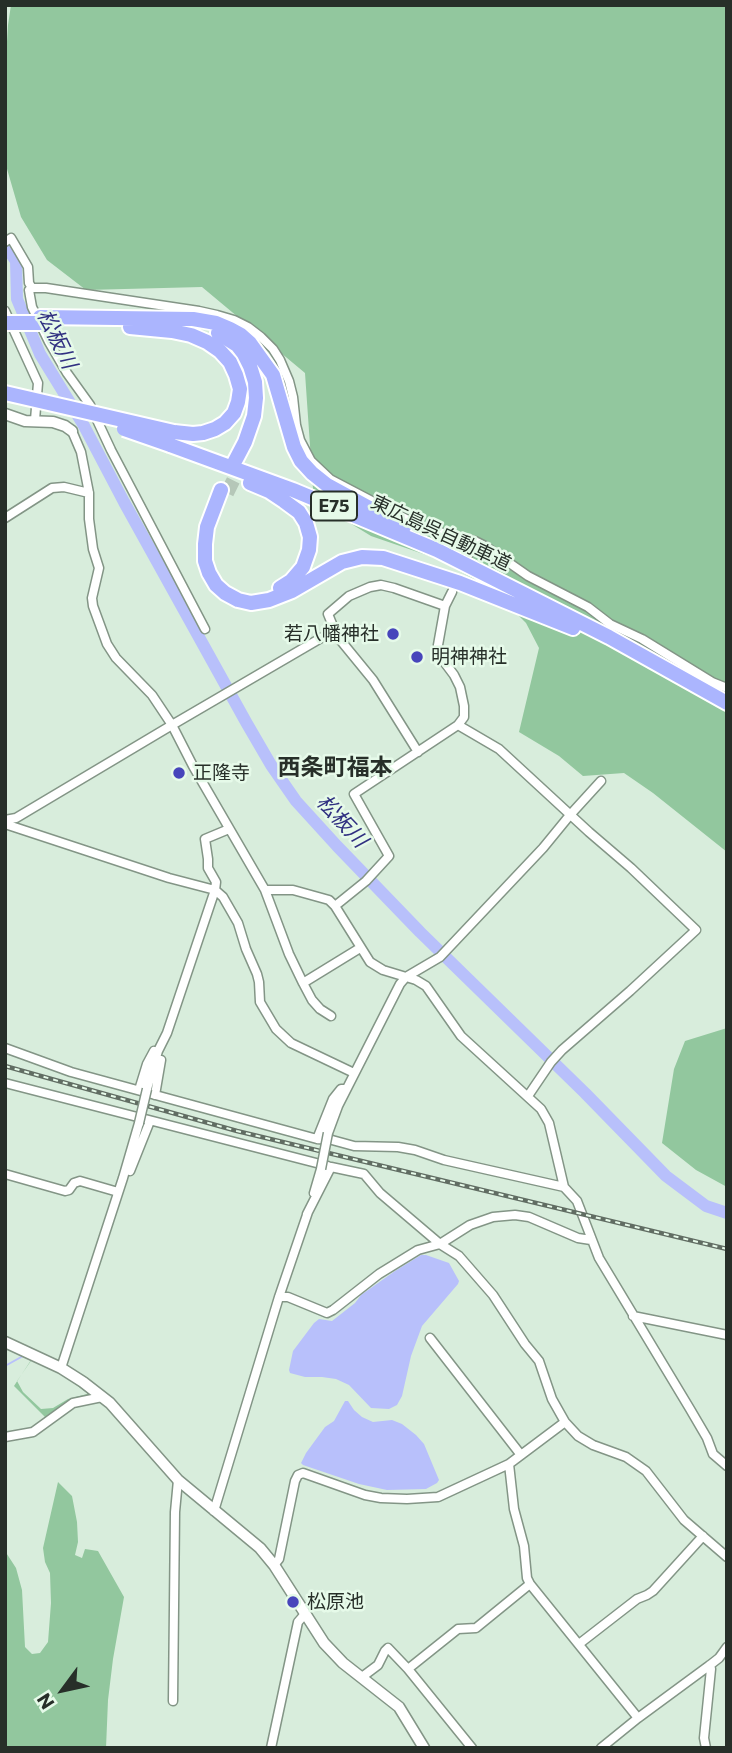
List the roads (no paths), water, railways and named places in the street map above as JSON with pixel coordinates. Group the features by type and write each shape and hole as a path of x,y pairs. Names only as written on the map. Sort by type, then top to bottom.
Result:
{"highway":[{"path":"5,314 41,320 139,327 191,335 220,351 230,362 240,388 234,413 215,429 171,442"},
{"path":"5,323 41,320 193,319 216,323 230,329 250,343 273,375 294,447 301,461 312,473 327,485 494,578"},
{"path":"139,327 174,324 208,328 229,339 244,354 255,382 256,398 254,416 238,464 258,422 262,391 261,377 255,360 230,329"},
{"path":"5,393 171,442 269,491 299,512 310,537 303,567 291,581 277,590 252,594 233,589 225,584 211,561 211,543 224,492 207,527 205,561 216,584 238,600 251,603 269,600 292,591 342,562 362,557 383,558 460,583 559,621 686,679"},
{"name":"東広島呉自動車道","path":"5,393 171,442 437,550 609,637 727,703"}],"street":[{"path":"8,240 28,267 32,288"},
{"path":"32,288 217,314 248,327 273,349 280,360 289,381 300,440 311,461 321,471 339,484 414,523 485,546 528,576 589,607 610,624 727,688"},
{"path":"32,288 29,290 32,307 49,342 90,405 205,629"},
{"path":"5,314 38,383 35,421"},
{"path":"5,414 24,421 53,422 72,431 82,452 89,493 93,549 99,568 92,598 107,644 116,658 152,695 172,725 265,890 289,954 312,1000 331,1016"},
{"path":"5,518 52,488 64,487 89,493"},
{"path":"469,554 475,541"},
{"path":"418,752 373,680 334,631 328,614 349,596 381,585 445,606"},
{"path":"335,906 366,881 389,856 354,794 418,752 464,717 460,688 439,655 438,645 445,606 452,592"},
{"path":"5,822 334,631"},
{"path":"457,724 499,749 696,930 562,1049 528,1097"},
{"path":"265,890 293,890 328,900 335,906 370,962 383,970 405,977 417,976 440,957 543,848 601,781"},
{"path":"5,822 169,878 215,890 223,897 238,923 257,974 260,1002 276,1029 292,1043 354,1073"},
{"path":"61,1368 123,1178 158,1051 167,1033 215,890 216,882 208,868 205,839 229,829"},
{"path":"303,983 360,948"},
{"path":"417,976 461,1036 541,1109 549,1123 564,1187 577,1201 599,1258 707,1438 713,1454 727,1466"},
{"path":"214,1511 321,1169 328,1133 338,1105 405,977"},
{"path":"5,1048 71,1072 317,1139 354,1146 415,1150 444,1160 564,1187"},
{"path":"5,1083 364,1174 380,1193 440,1244 459,1256 493,1295 525,1345 539,1361 552,1399 565,1422 578,1436 625,1457 646,1471 684,1520 727,1557"},
{"path":"317,1139 332,1099 341,1089 346,1089"},
{"path":"123,1178 127,1180 149,1121"},
{"path":"307,1214 331,1167"},
{"path":"5,1174 65,1191 80,1181 118,1192"},
{"path":"279,1297 288,1297 327,1313 379,1274 418,1250 440,1244 470,1225 493,1217 529,1217 578,1238 591,1240"},
{"path":"633,1316 727,1335"},
{"path":"430,1338 521,1455"},
{"path":"5,1342 61,1368 110,1403 178,1480 260,1548 274,1564 331,1652 399,1707 424,1748"},
{"path":"5,1437 33,1432 73,1403 102,1397"},
{"path":"274,1564 279,1559 298,1475 303,1473 373,1496 407,1499 439,1497 509,1464 565,1422"},
{"path":"509,1464 514,1508 530,1584 638,1718"},
{"path":"173,1701 175,1513 178,1480"},
{"path":"579,1644 637,1599 653,1591 703,1536"},
{"path":"408,1669 458,1629 476,1628 530,1584"},
{"path":"271,1748 298,1622 305,1614"},
{"path":"601,1748 719,1658 727,1647"},
{"path":"362,1677 378,1665 388,1648 472,1748"},
{"path":"706,1748 704,1738 710,1665"}],"water":[{"path":"421,1255 449,1263 459,1281 422,1326 397,1405 389,1409 371,1408 349,1385 336,1379 290,1373 293,1351 314,1323 319,1319 332,1321 361,1295"},
{"path":"345,1401 362,1417 373,1422 392,1420 416,1435 424,1444 439,1480 437,1483 426,1489 387,1490 359,1484 303,1465 301,1463 306,1453 325,1427 334,1421"}],"waterway":[{"name":"松板川","path":"5,245 16,261 17,299 40,354 83,424 246,722 296,801 420,932 666,1176 706,1206 727,1213"},
{"path":"5,1366 23,1356"}],"tunnel":[{"path":"227,493 241,465"}],"railway":[{"path":"5,1066 237,1131 727,1249"}],"place":[{"name":"若八幡神社","path":"393,634"},
{"name":"明神神社","path":"417,657"},
{"name":"正隆寺","path":"179,773"},
{"name":"松原池","path":"293,1602"}],"district":[{"name":"西条町福本","path":"335,767"}]}
